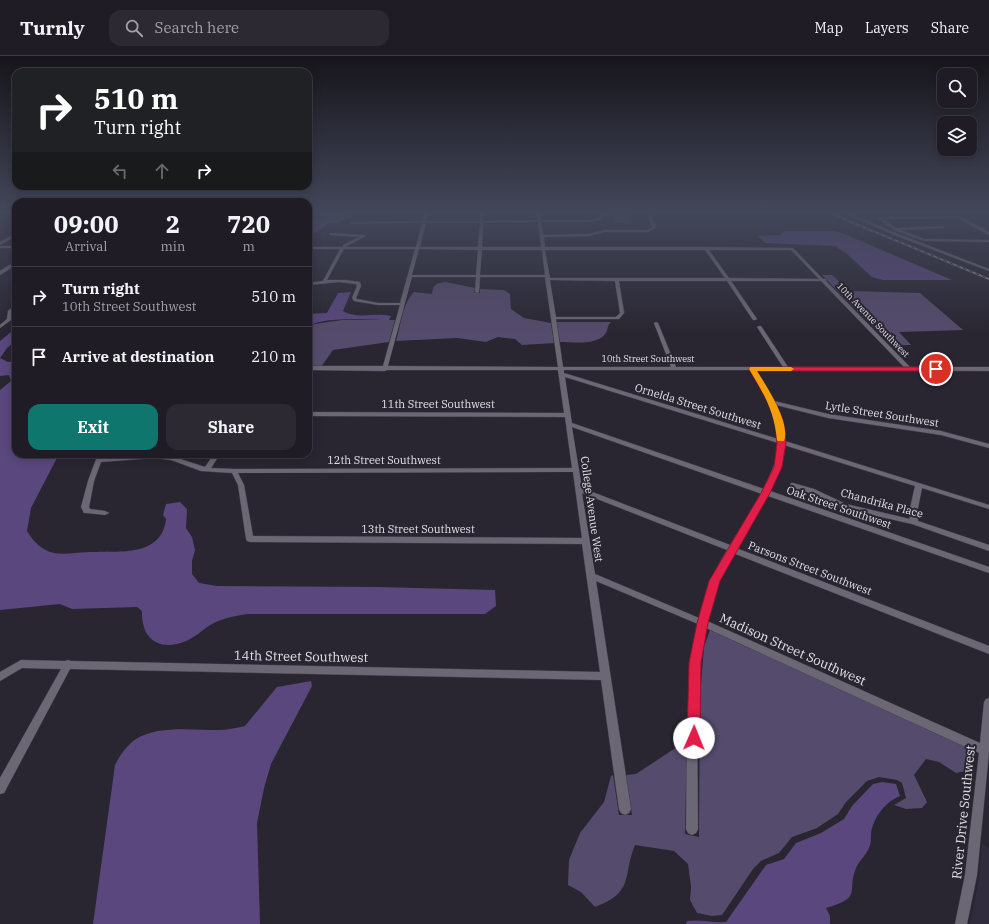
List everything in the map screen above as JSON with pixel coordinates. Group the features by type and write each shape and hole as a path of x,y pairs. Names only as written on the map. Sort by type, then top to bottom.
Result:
{"street":[{"path":"325,281 340,253"},
{"path":"385,369 416,253"},
{"path":"477,292 480,253"},
{"name":"College Avenue West","path":"545,253 625,809"},
{"path":"709,253 755,319"},
{"name":"10th Avenue Southwest","path":"796,253 909,369"},
{"path":"944,253 989,270"},
{"path":"0,273 12,266"},
{"path":"410,276 824,280"},
{"path":"553,318 617,318 622,313 617,279"},
{"path":"312,283 325,281 358,283 359,286 354,298 356,300 378,304 403,304"},
{"path":"0,327 9,320 10,311 12,310"},
{"path":"656,323 674,368"},
{"path":"759,327 787,369"},
{"name":"10th Street Southwest","path":"312,368 562,371 674,368 989,369"},
{"path":"692,829 695,663 703,623 715,581 732,549 766,493 778,467 782,443 779,420 772,402 753,369"},
{"name":"Ornelda Street Southwest","path":"562,371 782,443 989,507"},
{"name":"Lytle Street Southwest","path":"772,402 828,416 941,433 989,446"},
{"name":"11th Street Southwest","path":"312,414 568,415"},
{"name":"Oak Street Southwest","path":"569,424 989,570"},
{"path":"100,458 91,481 85,507 87,511 105,514"},
{"name":"12th Street Southwest","path":"172,458 194,467 234,471 576,470"},
{"path":"208,469 215,458"},
{"name":"13th Street Southwest","path":"234,471 241,485 250,539 586,541"},
{"name":"Chandrika Place","path":"793,485 812,491 844,506 914,522 989,548"},
{"path":"914,522 913,513 919,486"},
{"name":"Parsons Street Southwest","path":"578,489 989,650"},
{"name":"Madison Street Southwest","path":"591,576 703,623 984,750"},
{"name":"14th Street Southwest","path":"0,677 21,664 606,676"},
{"path":"0,789 68,664"},
{"name":"River Drive Southwest","path":"961,924 971,875 989,702"}],"shaded area":[{"path":"845,253 888,253 952,280 883,280 872,277"},
{"path":"822,275 832,275 850,291 920,293 963,330 899,332 911,345 891,345"},
{"path":"446,282 475,288 474,293 480,293 480,289 504,290 510,294 511,309 524,318 551,323 554,343 522,345 515,339 498,337 486,342 457,338 396,341 404,309 414,292 432,294 434,286"},
{"path":"351,292 343,311 349,314 391,316 389,320 336,320 312,324 312,314 327,313 338,293"},
{"path":"342,320 395,320 389,342 333,350 321,367 312,367 312,325"},
{"path":"556,322 611,322 606,333 602,337 591,342 578,343 560,342"},
{"path":"12,331 12,344 0,358 0,341"},
{"path":"0,358 8,362 12,362 12,458 57,458 31,508 27,531 35,542 45,550 58,554 68,554 126,551 148,546 157,540 163,531 166,519 163,515 166,504 180,502 187,509 186,528 192,537 195,550 192,561 192,574 199,583 217,586 377,587 495,590 496,606 485,614 247,614 220,620 186,641 168,645 160,644 148,636 142,621 142,611 137,607 72,609 60,604 0,610 0,390 11,381 9,375 0,376"},
{"path":"710,630 968,747 971,749 971,770 956,773 939,762 926,759 914,775 927,802 922,808 906,809 894,805 906,798 902,783 897,780 879,777 867,781 846,802 838,814 817,828 792,837 779,853 761,861 753,869 722,915 712,916 697,913 690,900 691,887 688,864 674,851 635,845 622,889 608,901 595,907 581,892 568,885 569,860 580,833 604,802 611,776 613,775 619,815 632,815 626,775 636,774 683,743 687,737 685,834 699,837 700,696 704,647"},
{"path":"311,681 312,686 271,764 264,788 257,823 260,924 93,924 115,765 127,747 136,739 154,732 165,730 221,730 245,726 277,687"},
{"path":"882,782 896,784 900,796 885,806 872,827 870,846 857,866 850,896 838,904 826,908 830,916 830,924 686,924 687,921 726,922 766,865 784,859 796,843 821,833 844,819 852,806 873,784"},
{"path":"982,844 989,848 989,924 970,924 979,879"}],"railway":[{"path":"925,253 989,279"}],"slow traffic":[{"path":"781,440 779,420 772,402 753,369 791,369"}],"route":[{"path":"694,738 695,663 703,623 715,581 732,549 766,493 778,467 782,443 779,420 772,402 753,369 936,369"}]}
